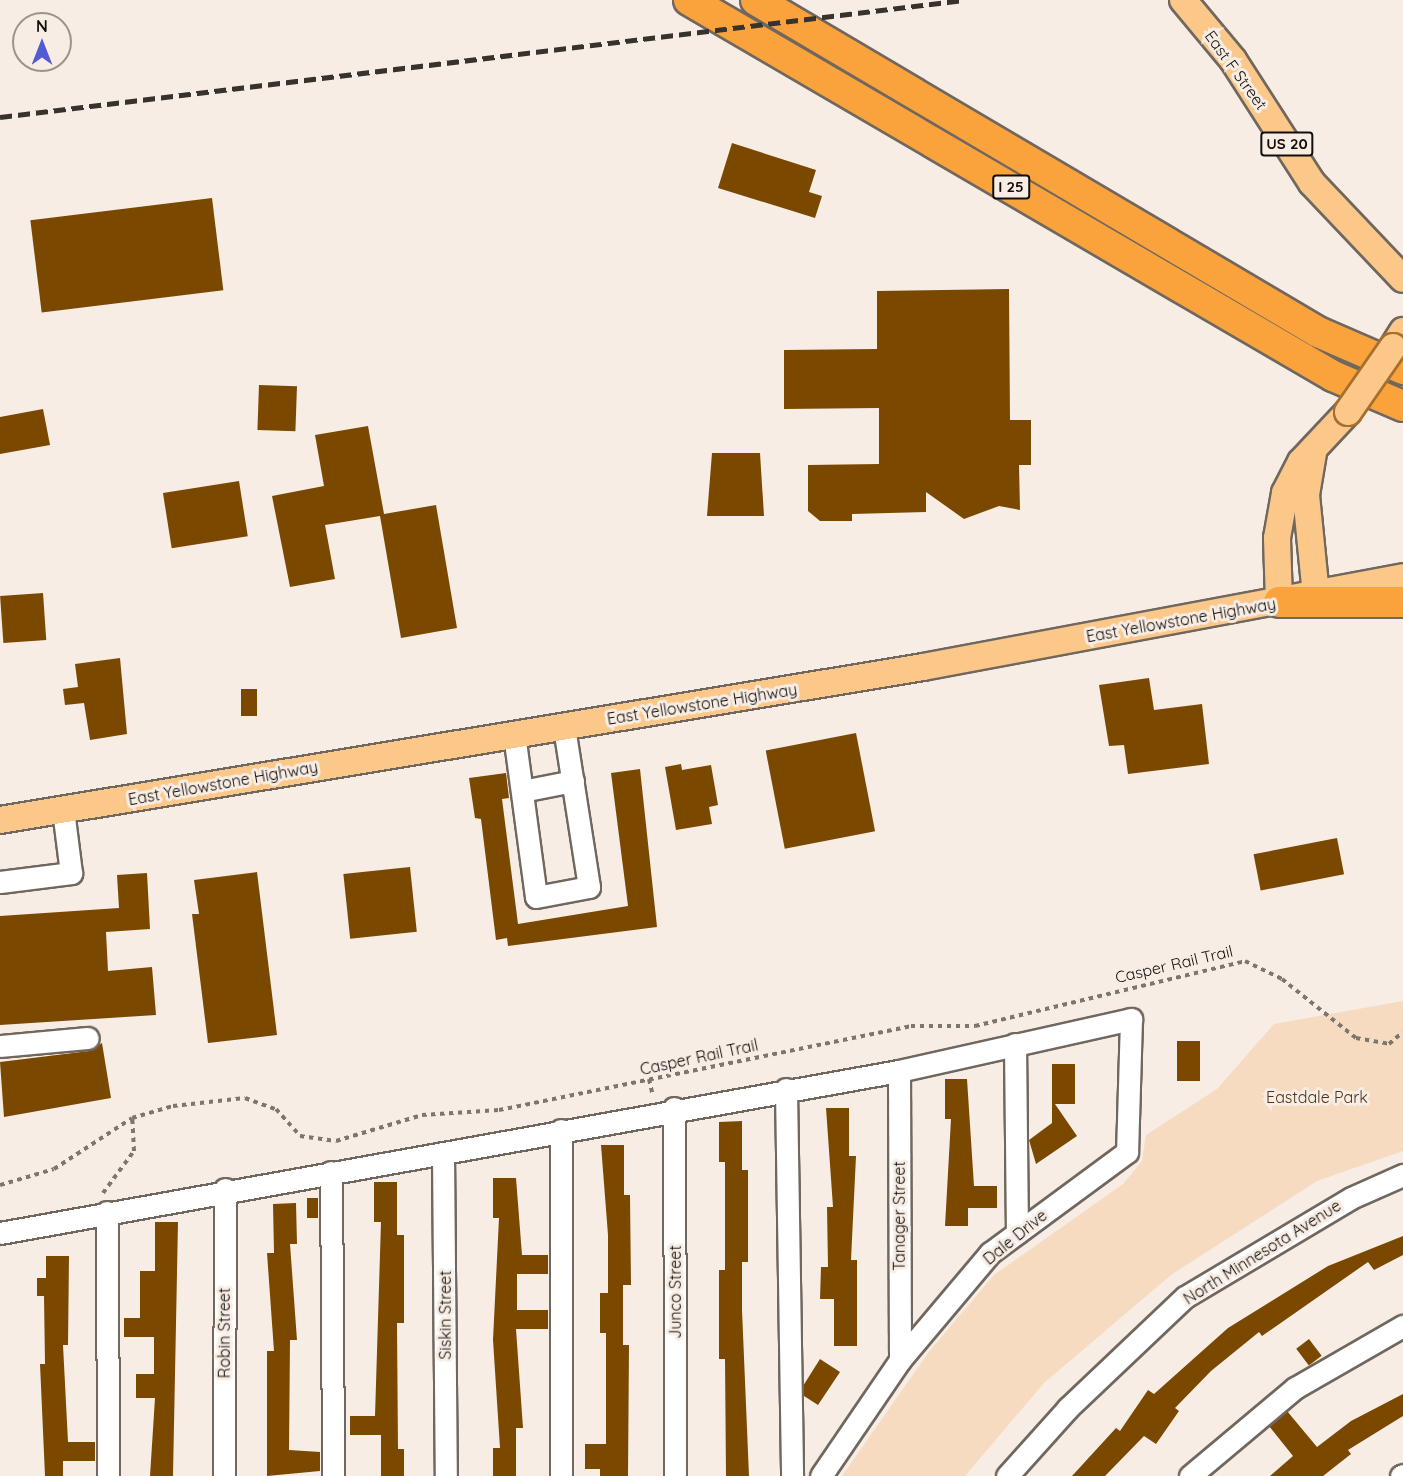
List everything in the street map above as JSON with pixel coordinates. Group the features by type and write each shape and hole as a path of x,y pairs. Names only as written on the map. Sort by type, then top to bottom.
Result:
{"highway":[{"name":"I 25","path":"689,0 1333,376 1403,406"},
{"name":"I 25","path":"756,0 1318,332 1400,349"},
{"path":"1279,602 1403,602"}],"main road":[{"name":"East F Street","path":"1183,0 1233,60 1312,183 1403,279"},
{"path":"1279,602 1282,503 1300,462 1348,412 1400,349"},
{"path":"1314,450 1306,495 1316,595"},
{"name":"East Yellowstone Highway","path":"0,820 564,727 1279,602 1403,577"}],"street":[{"path":"514,734 536,897 589,886 564,727"},
{"path":"522,791 573,781"},
{"path":"0,882 71,873 63,810"},
{"name":"Dale Drive","path":"821,1476 900,1360 990,1253 1127,1152 1131,1019 1015,1044"},
{"path":"0,1046 88,1038"},
{"path":"0,1233 225,1189 443,1153 674,1108 899,1071 1015,1044 1017,1233"},
{"name":"Tanager Street","path":"899,1071 900,1360"},
{"path":"786,1089 792,1476"},
{"name":"Junco Street","path":"674,1108 675,1476"},
{"path":"561,1130 561,1476"},
{"name":"Siskin Street","path":"443,1153 446,1476"},
{"path":"331,1172 333,1476"},
{"name":"North Minnesota Avenue","path":"1007,1476 1068,1408 1185,1297 1331,1209 1403,1175"},
{"name":"Robin Street","path":"224,1476 225,1189"},
{"path":"107,1212 108,1476"},
{"path":"1190,1476 1295,1388 1403,1326"}],"path":[{"name":"Casper Rail Trail","path":"0,1185 54,1168 132,1118 173,1106 245,1098 276,1109 300,1136 336,1141 422,1115 499,1110 911,1026 975,1026 1245,961 1282,979 1356,1038 1389,1044 1403,1032"},
{"path":"92,1196 103,1194 126,1170 134,1151 132,1118"}],"green space":[{"name":"Eastdale Park","path":"1403,1001 1403,1151 1317,1181 1171,1275 1044,1383 965,1476 842,1476 928,1353 994,1275 1123,1184 1142,1161 1146,1135 1217,1089 1274,1024"}],"building":[{"path":"732,143 816,170 809,192 822,196 815,218 718,188"},
{"path":"212,198 223,290 42,313 30,220"},
{"path":"1009,289 1010,420 1031,420 1031,465 1019,465 1020,510 999,506 964,519 926,492 926,512 852,514 852,521 820,521 808,511 808,465 879,464 879,408 784,409 784,350 877,349 877,291"},
{"path":"259,385 297,386 295,431 257,430"},
{"path":"43,409 50,445 0,454 0,417"},
{"path":"368,426 384,514 436,505 457,628 401,638 380,516 325,525 335,579 290,587 272,496 324,486 315,435"},
{"path":"712,453 760,453 764,516 707,516"},
{"path":"239,481 248,536 172,548 163,493"},
{"path":"43,593 46,640 3,643 0,596"},
{"path":"120,658 127,734 90,740 84,703 65,705 63,689 78,687 75,664"},
{"path":"1149,678 1154,710 1202,704 1209,764 1128,774 1124,745 1109,746 1099,685"},
{"path":"241,689 257,689 257,716 241,716"},
{"path":"856,733 875,831 785,849 766,751"},
{"path":"681,764 682,770 711,765 718,805 709,807 712,824 676,830 665,767"},
{"path":"640,769 657,927 508,946 507,938 496,940 481,819 475,818 469,778 506,773 509,798 502,799 518,924 628,906 611,773"},
{"path":"1337,838 1344,874 1261,891 1254,854"},
{"path":"410,867 417,932 350,939 343,874"},
{"path":"257,872 277,1035 208,1043 192,914 199,914 194,880"},
{"path":"147,873 150,929 106,932 108,971 152,967 156,1015 0,1025 0,916 119,908 117,875"},
{"path":"1177,1041 1200,1041 1200,1081 1177,1081"},
{"path":"102,1043 111,1098 4,1117 0,1062 89,1051"},
{"path":"1052,1064 1075,1064 1075,1104 1055,1104 1077,1136 1036,1164 1029,1140 1052,1123"},
{"path":"945,1079 967,1079 974,1186 997,1186 997,1208 968,1208 968,1226 945,1226 951,1119 945,1119"},
{"path":"826,1108 849,1108 849,1156 856,1156 851,1260 857,1260 857,1346 834,1346 834,1299 820,1299 821,1267 828,1267 827,1207 833,1207"},
{"path":"742,1121 742,1170 748,1170 748,1262 742,1262 742,1310 749,1476 726,1476 725,1359 719,1359 719,1270 725,1270 725,1162 719,1162 719,1122"},
{"path":"601,1145 624,1145 624,1195 630,1195 631,1285 623,1285 623,1345 629,1345 628,1476 600,1476 600,1469 585,1469 585,1444 606,1444 606,1333 600,1333 600,1293 608,1293 608,1235"},
{"path":"493,1178 516,1178 522,1255 548,1255 548,1274 517,1274 517,1310 548,1310 548,1329 516,1329 523,1428 516,1428 516,1476 493,1476 493,1448 500,1448 493,1340 499,1218 493,1218"},
{"path":"374,1182 397,1182 397,1235 404,1235 404,1323 397,1323 398,1449 404,1449 404,1476 381,1476 381,1435 350,1435 350,1416 375,1416 381,1222 374,1222"},
{"path":"307,1198 318,1198 318,1218 307,1218"},
{"path":"296,1203 297,1244 290,1244 297,1340 290,1340 289,1450 320,1452 320,1471 267,1476 267,1351 274,1351 267,1253 274,1253 273,1204"},
{"path":"155,1222 178,1222 173,1476 150,1476 155,1398 136,1398 136,1374 154,1374 154,1337 124,1337 124,1318 140,1318 140,1271 155,1271"},
{"path":"1403,1236 1403,1255 1374,1270 1368,1262 1262,1336 1259,1332 1211,1371 1175,1408 1179,1411 1156,1444 1144,1436 1105,1476 1072,1476 1116,1428 1120,1431 1148,1390 1154,1394 1228,1328 1328,1266"},
{"path":"46,1256 69,1256 68,1345 63,1345 68,1442 95,1442 95,1461 63,1461 63,1476 45,1476 40,1364 45,1364 44,1296 37,1296 37,1278 46,1278"},
{"path":"1309,1339 1322,1356 1309,1365 1296,1349"},
{"path":"820,1359 840,1372 818,1405 804,1396 803,1386"},
{"path":"1403,1394 1403,1416 1348,1450 1351,1454 1323,1476 1270,1476 1293,1456 1269,1426 1287,1411 1317,1447 1351,1421"}],"railway":[{"path":"0,117 964,0"}]}
